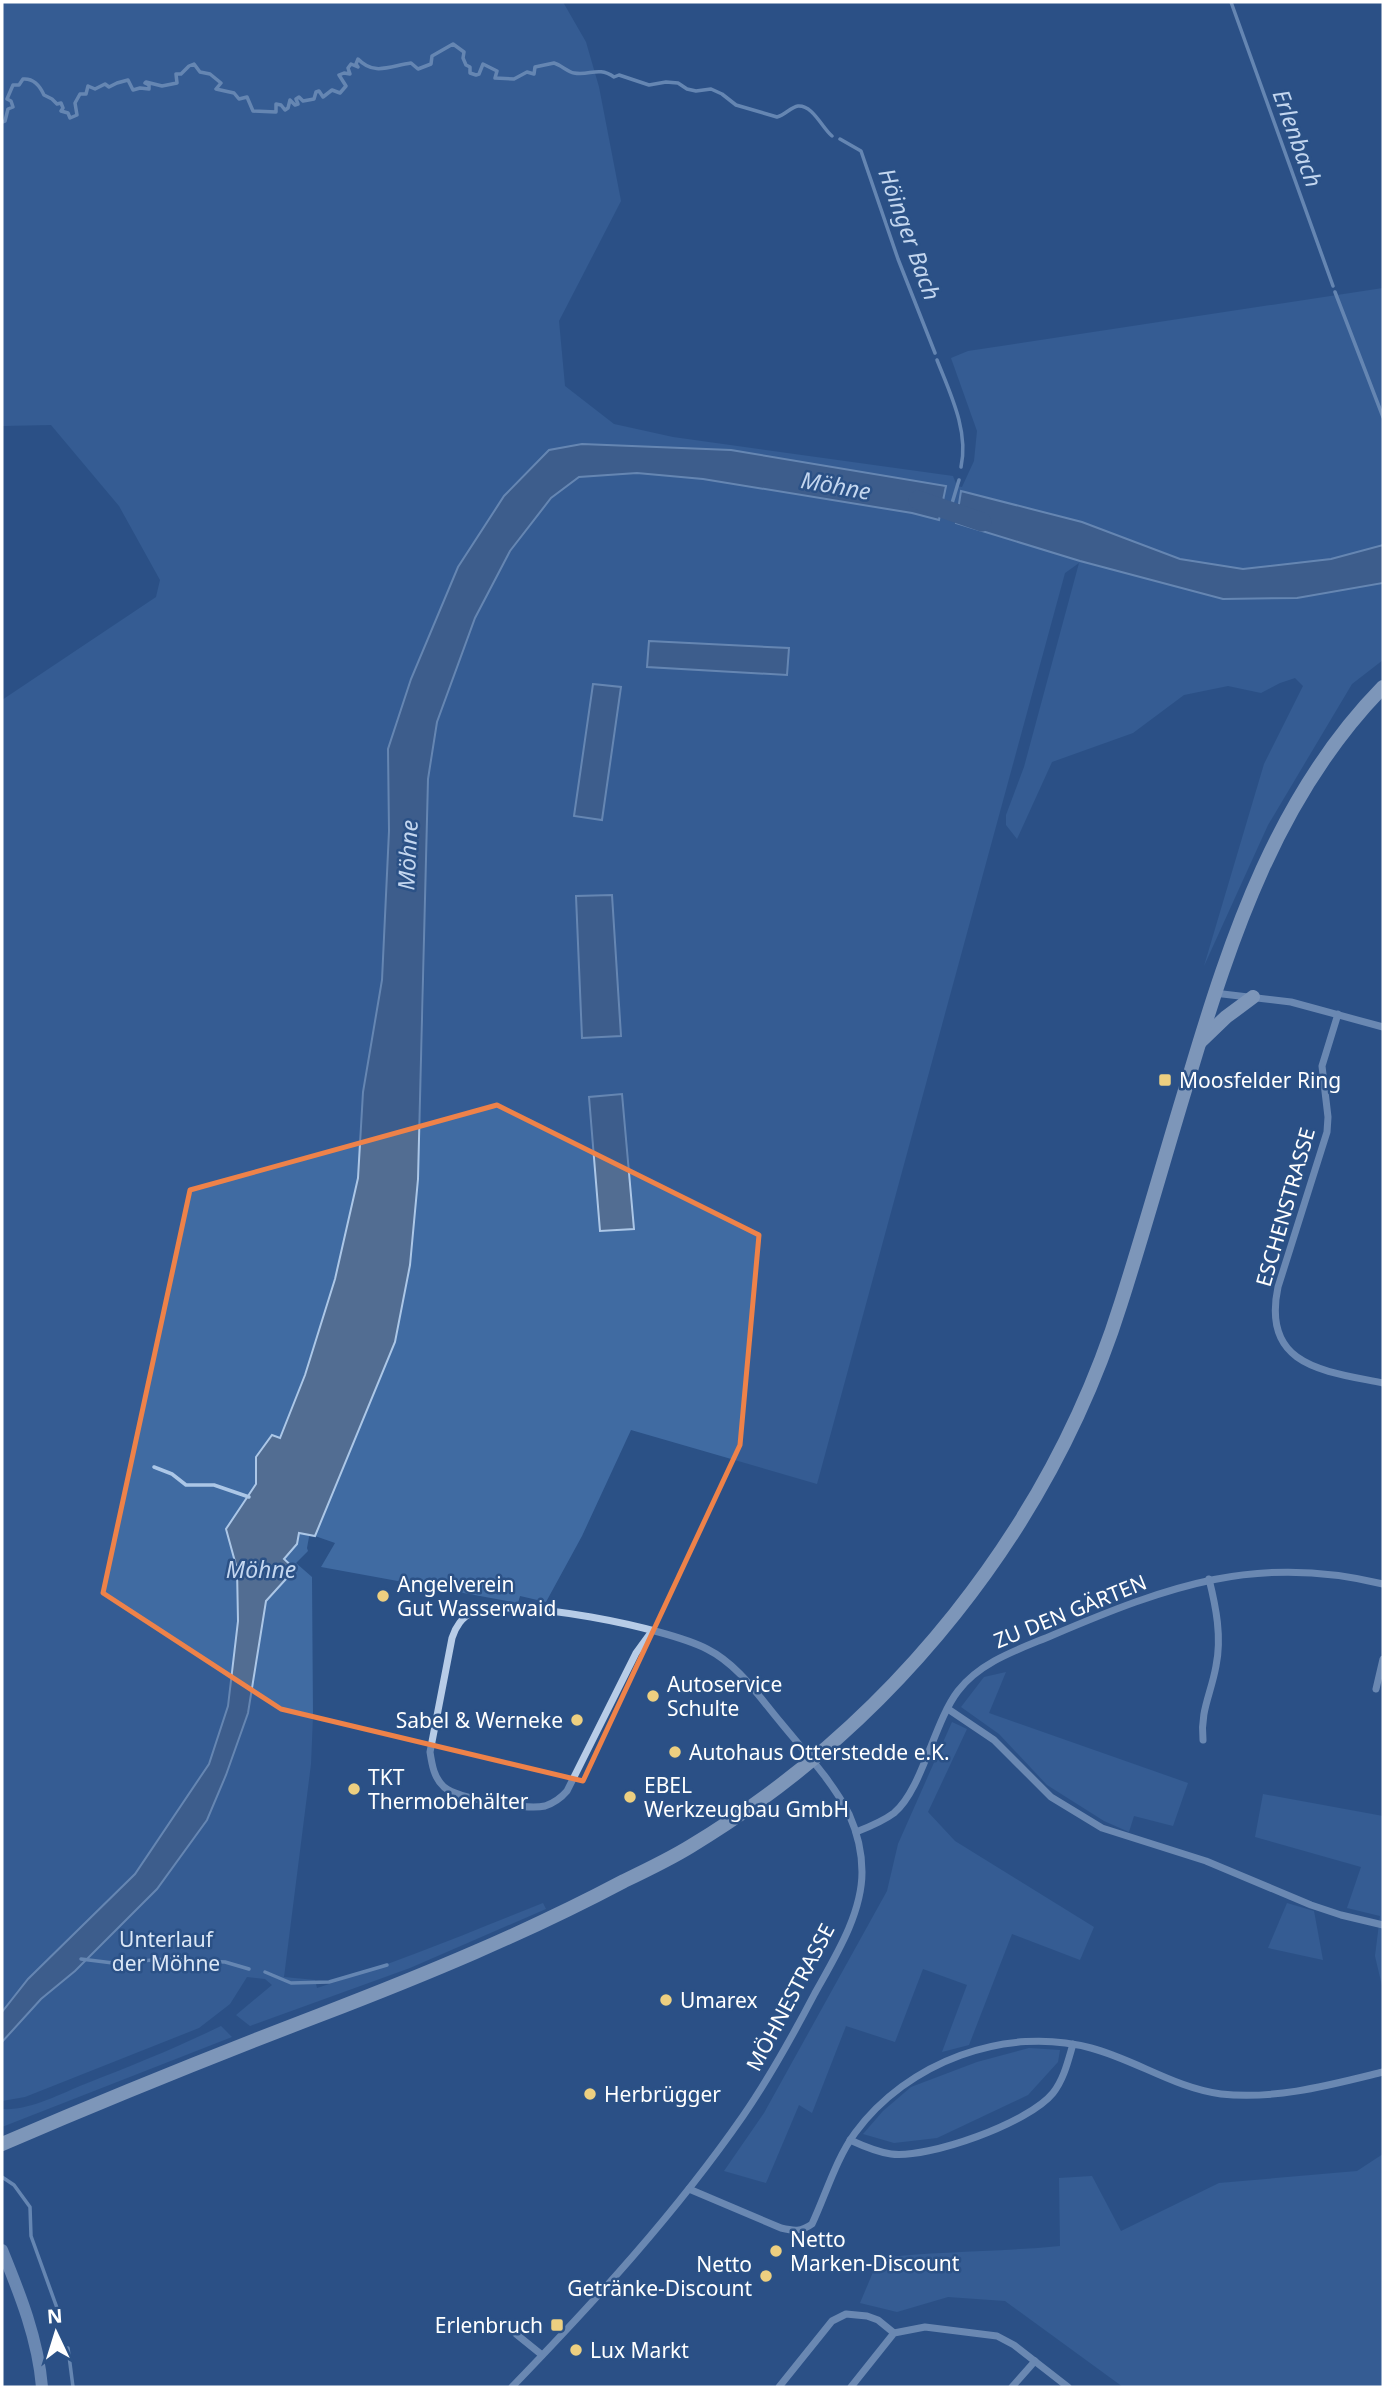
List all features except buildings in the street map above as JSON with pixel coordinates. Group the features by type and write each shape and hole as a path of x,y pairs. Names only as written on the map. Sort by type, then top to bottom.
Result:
{"main road":[{"path":"2,2144 283,2029 446,1966 584,1902 686,1849 812,1760 863,1717 920,1657 984,1577 1037,1494 1076,1419 1111,1334 1214,993 1254,886 1295,804 1346,729 1383,687"},
{"path":"1199,1042 1253,997"}],"street":[{"path":"1214,993 1291,1002 1383,1027"},
{"name":"ESCHENSTRASSE","path":"1338,1014 1322,1066 1328,1117 1327,1132 1278,1287 1276,1319 1283,1342 1308,1365 1383,1383"},
{"name":"ZU DEN GÄRTEN","path":"856,1832 880,1822 896,1811 904,1801 957,1692 969,1678 999,1658 1121,1607 1209,1579 1243,1573 1299,1572 1349,1576 1383,1584"},
{"path":"1203,1740 1201,1721 1213,1682 1219,1639 1209,1579"},
{"name":"MÖHNESTRASSE","path":"512,2387 615,2277 689,2189 766,2081 851,1921 862,1873 856,1832 844,1805 753,1686 707,1649 652,1631 558,1611 509,1609 474,1612 455,1628 430,1752 436,1777 444,1787 456,1794 526,1808 546,1806 562,1797 636,1653 652,1631"},
{"path":"1377,1689 1383,1659"},
{"path":"948,1709 994,1740 1051,1797 1102,1828 1206,1861 1311,1905 1383,1925"},
{"path":"689,2189 781,2228 794,2231 805,2229 812,2224 850,2140 888,2096 929,2068 948,2060 1006,2045 1048,2042 1073,2044 1113,2054 1192,2088 1223,2094 1289,2092 1383,2073"},
{"path":"850,2140 890,2154 902,2154 938,2148 998,2129 1038,2107 1053,2093 1065,2073 1073,2044"},
{"path":"2,2250 36,2342 42,2387"},
{"path":"779,2387 832,2321 846,2314 867,2316 894,2333"},
{"path":"851,2387 894,2333 925,2327 997,2336 1014,2345 1068,2387"},
{"path":"516,2334 542,2355"},
{"path":"1012,2387 1035,2361"}],"highlighted area":[{"path":"497,1105 759,1235 740,1445 583,1781 281,1709 103,1593 190,1190"}],"green space":[{"name":"Unterlauf der Möhne","path":"2,2 563,2 586,42 599,87 621,201 559,321 565,386 614,424 673,437 953,476 957,486 962,487 974,461 977,431 951,358 968,351 1383,288 1383,545 1331,559 1243,569 1180,559 1082,522 968,493 972,513 1182,581 1253,589 1383,573 1383,581 1366,586 1383,583 1383,660 1352,684 1268,825 1204,966 1264,764 1303,686 1295,678 1261,693 1228,686 1184,695 1133,733 1052,762 1017,839 1006,825 1006,815 1024,767 1079,563 1065,573 817,1484 631,1430 582,1536 546,1602 520,1596 518,1603 321,1567 335,1543 315,1536 395,1342 410,1265 411,1242 405,1280 384,1356 309,1537 308,1551 296,1563 312,1577 313,1716 311,1764 284,1977 315,1980 317,1988 403,1958 543,1903 546,1909 410,1968 250,2026 236,2015 272,1985 265,1979 247,1977 230,2004 199,2028 25,2097 2,2101 2,700 156,597 160,580 119,506 51,425 2,426","holes":["427,784 418,1179 412,1235","387,873 392,929 378,1018 379,1034 369,1118 359,1165 363,1092 382,980"]},
{"path":"1006,1672 989,1713 1188,1783 1173,1826 1134,1816 1129,1832 1104,1821 1047,1785 999,1734 961,1707 984,1677"},
{"path":"952,1722 967,1729 928,1812 955,1841 1094,1927 1080,1960 1012,1934 969,2045 942,2052 967,1985 923,1969 895,2042 846,2026 812,2113 799,2105 766,2183 724,2171 764,2113 887,1891 898,1844"},
{"path":"1263,1794 1383,1816 1383,1990 1375,1956 1380,1916 1347,1908 1361,1867 1255,1837"},
{"path":"1287,1903 1314,1911 1323,1960 1268,1948"},
{"path":"221,2026 232,2037 2,2127 2,2109 44,2101"},
{"path":"1029,2048 1060,2050 1058,2062 1028,2095 937,2138 894,2143 863,2134 883,2111 911,2087 977,2062"},
{"path":"1383,2154 1383,2387 1123,2387 1005,2301 948,2297 897,2312 860,2303 879,2258 1060,2246 1059,2178 1092,2176 1121,2231 1219,2183 1357,2171"}],"water":[{"name":"Möhne","path":"582,444 731,450 946,486 939,520 912,513 703,479 637,473 579,477 551,498 510,551 475,618 437,722 428,779 418,1179 410,1265 395,1342 315,1536 299,1533 297,1544 284,1559 295,1569 266,1601 248,1713 207,1820 157,1889 75,1971 41,1999 2,2042 2,2012 28,1979 135,1874 209,1764 228,1706 238,1621 237,1569 226,1529 256,1484 256,1457 272,1435 280,1438 305,1375 335,1279 358,1178 363,1092 382,980 389,831 388,749 411,679 458,567 504,496 549,450"},
{"path":"961,491 1082,522 1180,559 1243,569 1331,559 1383,545 1383,583 1297,598 1223,599 1080,561 956,523"},
{"path":"649,641 789,648 787,675 647,667"},
{"path":"593,684 621,687 602,820 574,816"},
{"path":"612,895 621,1036 582,1038 576,896"},
{"path":"622,1094 634,1229 600,1231 589,1097"}],"waterway":[{"name":"Erlenbach","path":"1231,2 1333,286"},
{"name":"Höinger Bach","path":"2,122 5,121 8,109 13,107 7,99 13,85 19,85 23,79 33,81 44,95 57,104 61,103 61,111 68,113 70,118 77,115 75,103 80,94 86,94 88,86 95,89 105,84 109,87 128,80 133,90 149,89 146,82 162,86 177,83 176,74 181,74 194,64 200,72 210,74 221,83 216,89 234,93 239,99 247,97 253,111 276,112 276,104 285,110 290,100 295,105 298,104 296,99 299,97 303,101 314,99 319,91 323,97 332,90 340,93 346,86 339,75 350,74 348,68 351,64 358,67 358,59 376,69 411,63 418,69 431,64 432,56 453,44 464,52 463,58 470,67 470,73 476,75 483,64 497,71 495,78 514,79 527,72 534,74 535,67 554,63 580,74 603,72 649,85 678,83 696,91 711,89 736,105 777,117 795,107 803,107 813,113 832,136"},
{"name":"Höinger Bach","path":"840,139 861,151 898,259 935,353"},
{"name":"Erlenbach","path":"1335,292 1383,417"},
{"name":"Höinger Bach","path":"937,360 960,426 963,453 961,467"},
{"name":"Höinger Bach","path":"950,510 959,480"},
{"name":"Höinger Bach","path":"918,500 982,522"},
{"path":"154,1467 172,1474 186,1485 214,1485 249,1497"},
{"path":"81,1959 113,1963 167,1959 225,1962 249,1969"},
{"path":"265,1972 291,1983 329,1982 387,1965"},
{"path":"2,2177 14,2185 30,2207 31,2236 61,2319"},
{"path":"68,2348 73,2387"}],"place":[{"name":"Moosfelder Ring","path":"1165,1080"},
{"name":"Angelverein Gut Wasserwaid","path":"383,1596"},
{"name":"Autoservice Schulte","path":"653,1696"},
{"name":"Sabel & Werneke","path":"577,1720"},
{"name":"Autohaus Otterstedde e.K.","path":"675,1752"},
{"name":"TKT Thermobehälter","path":"354,1789"},
{"name":"EBEL Werkzeugbau GmbH","path":"630,1797"},
{"name":"Umarex","path":"666,2000"},
{"name":"Herbrügger","path":"590,2094"},
{"name":"Netto Marken-Discount","path":"776,2251"},
{"name":"Netto Getränke-Discount","path":"766,2276"},
{"name":"Erlenbruch","path":"557,2325"},
{"name":"Lux Markt","path":"576,2350"}]}
